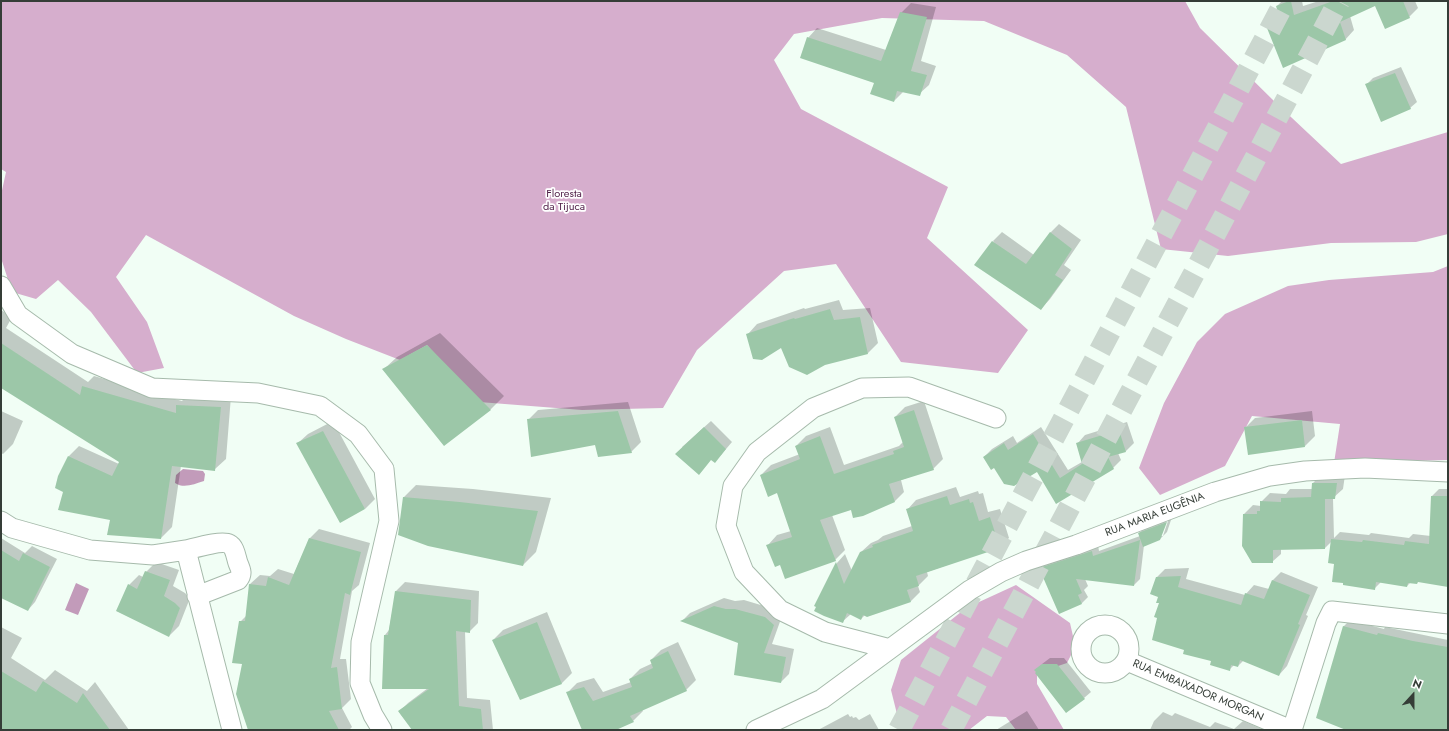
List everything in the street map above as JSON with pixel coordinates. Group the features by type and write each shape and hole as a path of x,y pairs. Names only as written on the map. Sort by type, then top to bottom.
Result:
{"street":[{"path":"1,286 18,315 72,354 152,388 258,393 320,406 358,434 384,469 389,521 361,642 360,684 373,714 382,730"},
{"path":"890,649 825,632 780,610 744,572 726,526 733,486 757,452 813,408 862,388 909,387 996,418"},
{"name":"RUA MARIA EUGÊNIA","path":"756,730 822,699 970,590 1001,572 1026,561 1076,545 1215,492 1270,476 1305,471 1365,468 1448,472"},
{"path":"1,521 12,528 90,550 153,555 228,543 233,547 241,571 241,576 238,580 197,596"},
{"path":"186,550 232,730"},
{"path":"1292,730 1326,623 1332,611 1448,624"},
{"name":"RUA EMBAIXADOR MORGAN","path":"1127,661 1292,730"}],"green space":[{"name":"Floresta da Tijuca","path":"1,1 1185,1 1200,28 1341,164 1448,132 1448,234 1416,242 1331,243 1228,256 1161,249 1126,107 1067,55 984,21 882,18 794,34 774,60 801,109 948,187 927,238 1028,330 998,373 901,362 836,264 784,271 697,350 663,408 582,410 479,402 427,345 400,360 346,339 294,316 146,235 116,277 147,322 164,368 137,373 91,312 58,280 36,299 12,292 1,258 1,195 6,172 1,169"},
{"path":"1448,266 1448,460 1334,463 1340,424 1252,416 1225,466 1160,495 1139,468 1164,403 1197,342 1225,314 1288,286 1329,280 1433,272"},
{"path":"1016,585 1070,623 1075,645 1067,663 1037,673 1037,684 1064,730 1016,730 1006,717 987,716 969,730 901,730 891,690 901,660 966,608"}],"shaded area":[{"path":"183,469 203,471 205,474 204,481 193,485 178,485 175,483 176,475"},
{"path":"76,583 89,589 78,615 65,610"}],"building":[{"path":"1291,1 1294,15 1333,1 1403,1 1410,18 1385,29 1375,6 1340,22 1346,40 1283,68 1267,28 1281,23 1276,6"},
{"path":"900,12 927,17 911,71 927,75 920,96 897,91 894,102 870,94 874,83 800,58 807,37 881,61"},
{"path":"1395,73 1411,109 1381,122 1365,84"},
{"path":"1050,232 1072,249 1055,275 1063,280 1041,310 974,265 992,241 1026,264"},
{"path":"830,309 834,320 860,317 868,354 825,365 807,375 789,367 781,348 762,360 753,359 746,334 794,318 795,319"},
{"path":"1,343 80,395 82,386 176,413 176,405 221,407 215,471 172,466 161,539 107,535 110,520 58,510 63,492 55,488 58,476 68,456 112,476 119,462 1,388"},
{"path":"427,345 491,410 444,446 382,369"},
{"path":"914,410 934,470 889,484 895,502 863,516 853,518 851,510 820,520 836,561 785,579 780,565 775,567 766,545 792,537 777,493 768,497 760,475 800,459 795,446 820,436 834,474 894,454 893,451 904,447 894,417"},
{"path":"618,411 632,453 598,457 595,445 531,457 527,419"},
{"path":"1302,420 1305,447 1248,455 1244,427"},
{"path":"704,427 726,449 715,463 711,460 699,475 675,454"},
{"path":"1119,430 1126,452 1108,457 1114,469 1056,504 1037,472 1014,486 1004,484 994,468 991,470 983,457 1004,443 1008,450 1033,434 1060,478 1082,464 1076,443"},
{"path":"323,431 365,509 340,523 296,443"},
{"path":"1312,483 1337,483 1335,499 1325,499 1325,549 1273,550 1273,563 1252,563 1242,546 1243,514 1257,514 1257,511 1260,511 1260,501 1281,502 1281,498 1311,497"},
{"path":"947,496 950,505 969,499 970,503 973,502 979,521 990,517 1000,548 916,576 919,586 907,590 911,602 867,617 863,615 861,620 847,613 843,623 814,611 816,607 814,606 836,562 844,584 860,552 873,547 872,545 913,531 906,509"},
{"path":"1431,496 1448,496 1448,587 1418,582 1417,584 1408,583 1407,587 1376,582 1375,590 1332,582 1334,564 1328,563 1331,539 1362,542 1363,540 1404,545 1405,541 1429,544"},
{"path":"403,497 538,511 523,566 428,546 398,535"},
{"path":"1167,522 1160,540 1143,547 1138,533"},
{"path":"309,538 361,552 350,595 345,593 331,668 337,667 342,709 329,711 339,730 248,730 236,694 242,664 232,663 239,621 245,621 249,584 266,586 268,577 289,585"},
{"path":"1140,540 1134,586 1076,579 1082,593 1078,595 1082,604 1059,614 1039,568 1092,551 1093,556"},
{"path":"1,550 19,561 23,553 50,567 28,611 1,598"},
{"path":"145,571 170,580 164,596 180,608 169,637 116,611 128,584 137,589"},
{"path":"1181,576 1178,587 1241,605 1245,593 1264,599 1272,580 1310,595 1298,624 1300,625 1279,676 1240,660 1238,667 1231,665 1230,671 1210,665 1211,661 1183,654 1184,650 1152,640 1157,618 1154,617 1159,603 1156,603 1158,597 1150,594 1156,577"},
{"path":"395,591 471,600 470,633 456,631 459,706 481,709 483,730 412,730 398,711 429,689 382,689 384,635 388,635"},
{"path":"714,606 726,609 735,609 765,617 774,625 764,653 786,657 781,683 734,675 738,643 680,621"},
{"path":"537,622 562,684 520,700 492,640"},
{"path":"1343,626 1377,635 1378,633 1448,647 1448,730 1346,730 1316,718"},
{"path":"668,651 687,691 630,716 634,722 616,730 582,730 566,692 584,687 593,701 632,687 629,679 653,668 650,660"},
{"path":"1042,664 1057,664 1085,699 1066,713 1035,673 1036,672 1034,670"},
{"path":"1,671 36,692 43,681 77,703 83,693 110,730 1,730"}],"tunnel":[{"path":"899,730 1285,1"},
{"path":"951,730 1339,1"}]}
